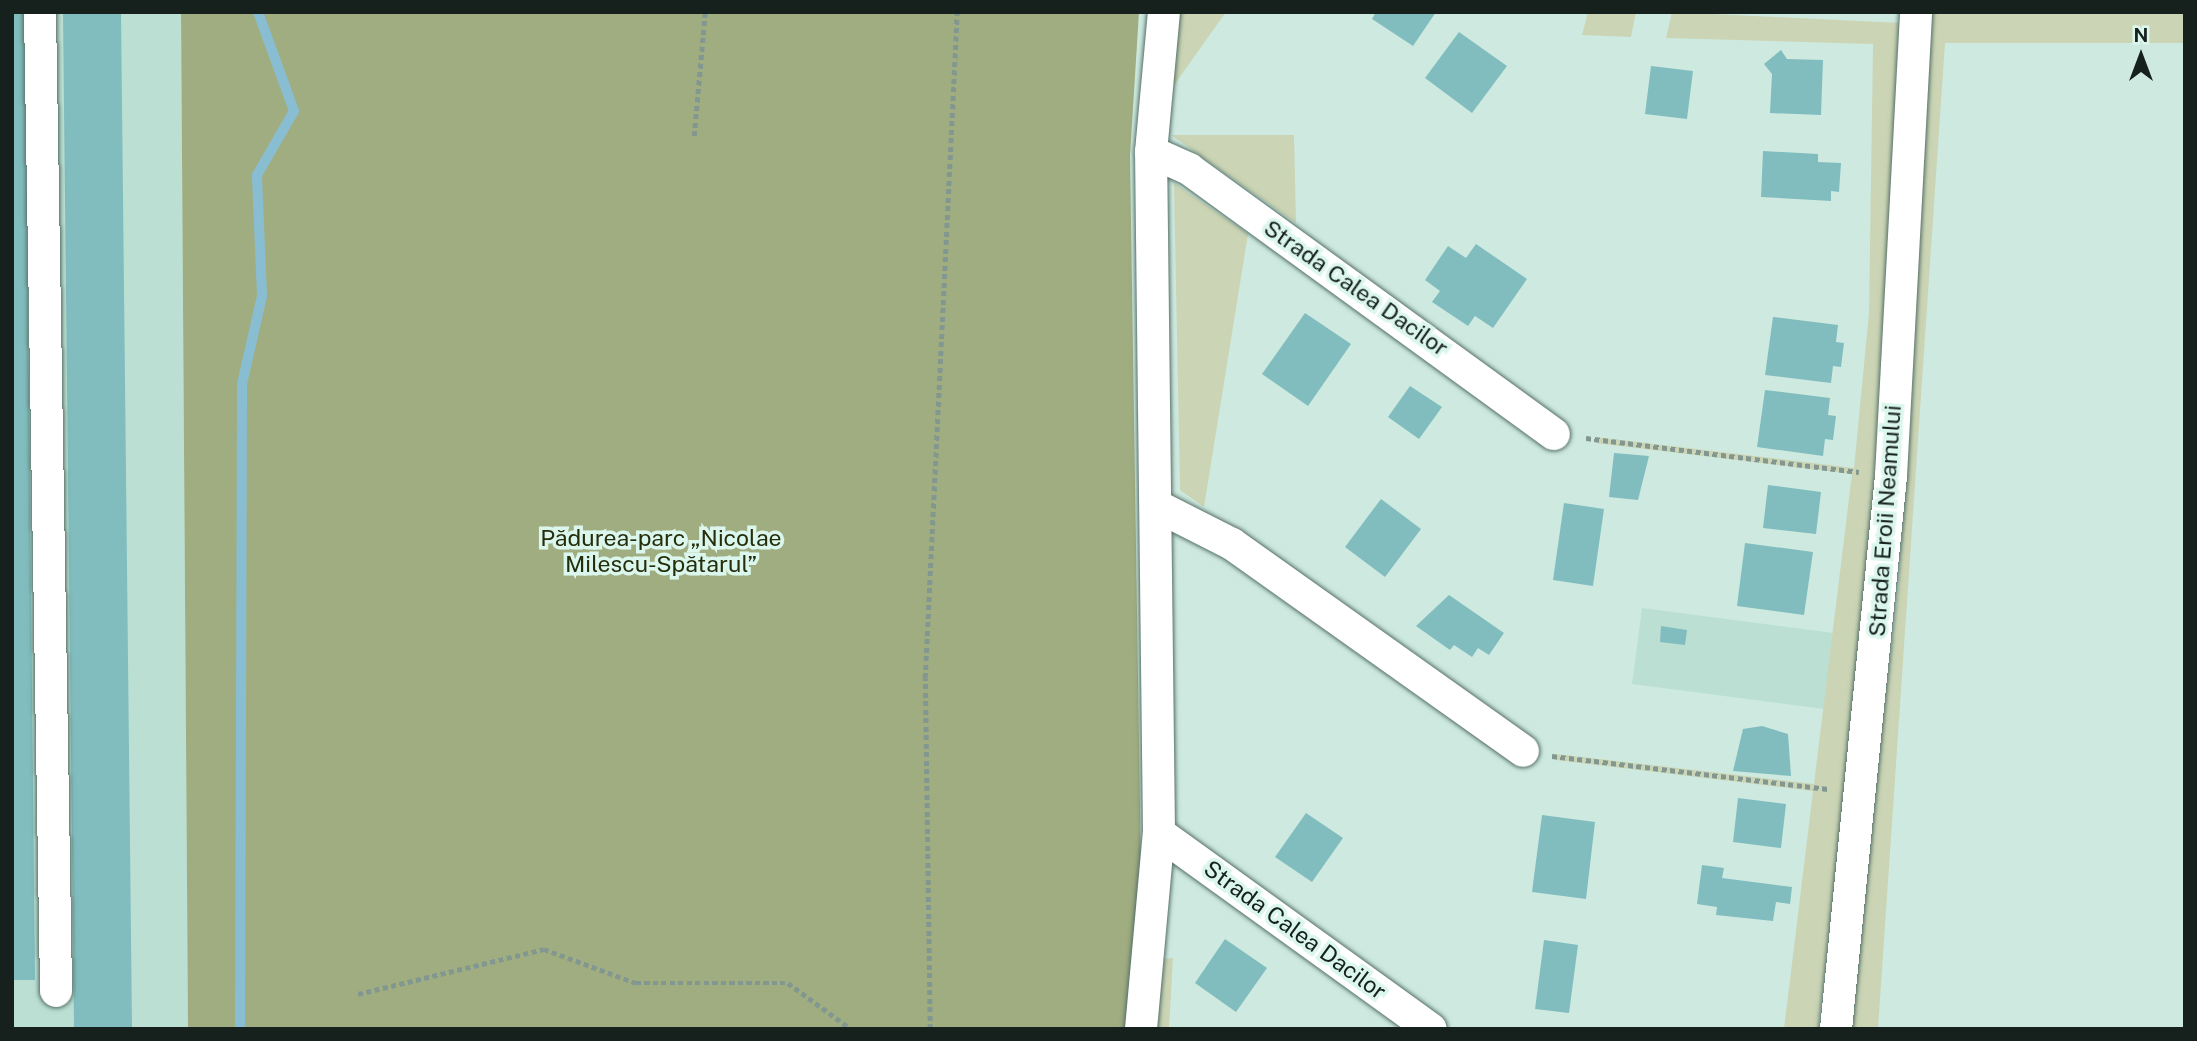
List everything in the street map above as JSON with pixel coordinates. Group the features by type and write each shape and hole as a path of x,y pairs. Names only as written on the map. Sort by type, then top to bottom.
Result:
{"street":[{"path":"40,12 57,991"},
{"path":"1142,1029 1160,833 1152,152 1164,12"},
{"name":"Strada Eroii Neamului","path":"1836,1029 1862,793 1891,477 1916,12"},
{"name":"Strada Calea Dacilor","path":"1152,152 1189,169 1554,433"},
{"path":"1157,506 1232,544 1523,751"},
{"name":"Strada Calea Dacilor","path":"1160,833 1430,1029"}],"path":[{"path":"694,136 705,12"},
{"path":"930,1029 925,678 957,12"},
{"path":"1554,433 1891,477"},
{"path":"1523,751 1862,793"},
{"path":"358,995 544,949 636,983 788,983 851,1029"}],"shaded area":[{"path":"12,12 181,12 188,1029 12,1029"},
{"path":"1178,12 1226,12 1172,88"},
{"path":"1588,12 1636,12 1631,37 1582,35"},
{"path":"1672,12 1901,23 1872,577 1818,1029 1784,1029 1813,791 1556,760 1557,754 1814,784 1852,474 1595,443 1596,437 1854,468 1869,313 1873,44 1666,38"},
{"path":"1931,12 2185,12 2185,43 1945,43 1878,1029 1846,1029 1899,585"},
{"path":"1171,135 1294,135 1296,223"},
{"path":"1174,183 1248,234 1204,507 1180,490"},
{"path":"1642,608 1833,633 1824,709 1632,684"},
{"path":"1173,958 1169,1029 1155,1029 1161,959"}],"green space":[{"name":"Pădurea-parc „Nicolae Milescu-Spătarul”","path":"181,12 1139,12 1130,156 1142,936 1132,1029 188,1029"}],"building":[{"path":"12,12 25,12 35,980 12,980"},
{"path":"63,12 121,12 132,1029 74,1029"},
{"path":"1376,12 1436,12 1413,46 1372,19"},
{"path":"1459,32 1507,66 1472,113 1425,78"},
{"path":"1781,50 1787,59 1823,60 1821,115 1770,113 1772,74 1764,64"},
{"path":"1651,66 1693,71 1687,119 1645,114"},
{"path":"1763,151 1818,154 1818,162 1841,163 1839,192 1831,191 1831,201 1761,197"},
{"path":"1476,244 1527,279 1493,328 1475,316 1468,326 1432,302 1440,291 1425,280 1448,246 1466,258"},
{"path":"1305,313 1351,344 1308,406 1262,374"},
{"path":"1773,317 1838,325 1836,342 1844,343 1841,367 1833,366 1831,383 1765,375"},
{"path":"1410,386 1442,407 1419,439 1388,417"},
{"path":"1765,390 1830,398 1828,415 1836,416 1833,440 1825,439 1823,456 1757,447"},
{"path":"1614,453 1649,456 1638,500 1609,497"},
{"path":"1768,485 1821,492 1816,534 1763,528"},
{"path":"1381,499 1421,529 1385,577 1345,547"},
{"path":"1564,503 1604,509 1593,586 1553,580"},
{"path":"1745,543 1813,552 1804,615 1737,606"},
{"path":"1449,595 1504,633 1489,655 1478,648 1472,657 1454,645 1450,650 1416,626"},
{"path":"1661,626 1687,630 1685,645 1660,642"},
{"path":"1762,726 1788,734 1791,776 1733,771 1743,729"},
{"path":"1738,798 1786,804 1781,848 1733,842"},
{"path":"1306,813 1343,838 1312,882 1275,857"},
{"path":"1542,815 1595,822 1586,899 1532,892"},
{"path":"1702,865 1724,868 1722,878 1792,887 1790,904 1776,902 1773,921 1716,915 1717,907 1697,904"},
{"path":"1225,939 1267,968 1236,1012 1195,983"},
{"path":"1544,940 1578,945 1569,1013 1535,1009"}],"waterway":[{"path":"240,1029 242,384 262,296 257,175 294,111 258,12"}]}
